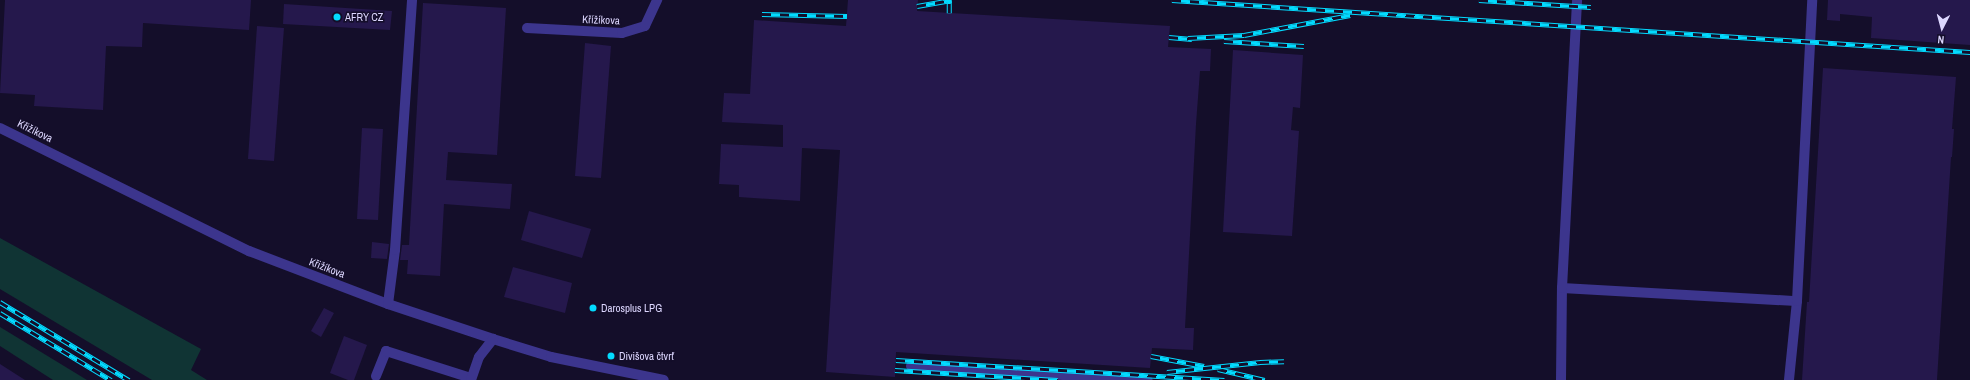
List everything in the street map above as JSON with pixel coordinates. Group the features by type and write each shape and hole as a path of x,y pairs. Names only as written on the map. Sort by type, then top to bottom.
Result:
{"street":[{"path":"388,304 395,250 412,0"},
{"name":"Křížíkova","path":"527,28 622,34 645,26 657,0"},
{"path":"1561,380 1562,288 1577,0"},
{"path":"1789,380 1796,301 1812,0"},
{"name":"Křižíkova","path":"0,128 249,252 388,304 493,339 551,356 643,378 664,380"},
{"path":"1562,288 1796,301"},
{"path":"376,376 386,351 471,379 479,357 493,339"},
{"path":"911,366 1148,380"}],"green space":[{"path":"0,238 201,349 191,370 207,380 152,380 0,289"},
{"path":"0,327 87,380 53,380 0,346"}],"building":[{"path":"5,0 251,0 249,30 143,23 142,47 106,46 103,110 34,106 35,95 0,93"},
{"path":"848,0 918,0 917,11 1170,26 1168,47 1211,49 1210,71 1200,71 1196,124 1185,328 1194,328 1193,350 1152,348 1150,368 896,352 895,377 826,372 840,150 802,148 800,201 739,197 739,185 719,184 721,144 783,147 783,125 722,122 724,93 750,94 754,20 846,26"},
{"path":"1828,0 1970,0 1970,45 1871,38 1872,17 1840,14 1840,21 1827,20"},
{"path":"423,3 506,8 497,155 448,152 446,180 512,184 510,209 444,204 440,276 407,274 408,260 400,260 402,245 409,245"},
{"name":"AFRY CZ","path":"284,4 392,11 390,30 283,24"},
{"path":"257,26 284,28 274,161 248,159"},
{"path":"585,43 611,46 601,178 575,176"},
{"path":"1233,50 1303,55 1300,108 1293,107 1291,130 1299,131 1292,236 1223,232"},
{"path":"1823,68 1956,77 1952,129 1954,129 1937,380 1802,380 1807,302 1809,302"},
{"path":"362,128 383,129 378,220 357,219"},
{"path":"529,211 591,229 582,258 521,240"},
{"path":"372,242 389,244 387,259 371,258"},
{"path":"513,267 572,283 565,313 504,297"},
{"path":"324,308 334,313 321,337 311,331"},
{"path":"344,336 367,345 354,380 348,380 330,373"},
{"path":"0,364 25,380 0,380"}],"railway":[{"path":"949,0 949,13"},
{"path":"917,6 951,0"},
{"path":"1172,0 1970,52"},
{"path":"1479,0 1591,7"},
{"path":"762,14 847,16"},
{"path":"1188,38 1244,35 1350,15"},
{"path":"1169,37 1192,39"},
{"path":"1224,41 1304,46"},
{"path":"0,302 129,380"},
{"path":"0,313 111,380"},
{"path":"1151,356 1204,366"},
{"path":"896,360 1224,380"},
{"path":"1167,372 1260,362 1284,361"},
{"path":"1218,369 1265,380"},
{"path":"895,370 1058,380"}],"place":[{"name":"AFRY CZ","path":"337,17"},
{"name":"Darosplus LPG","path":"593,308"},
{"name":"Divišova čtvrť","path":"611,356"}]}
